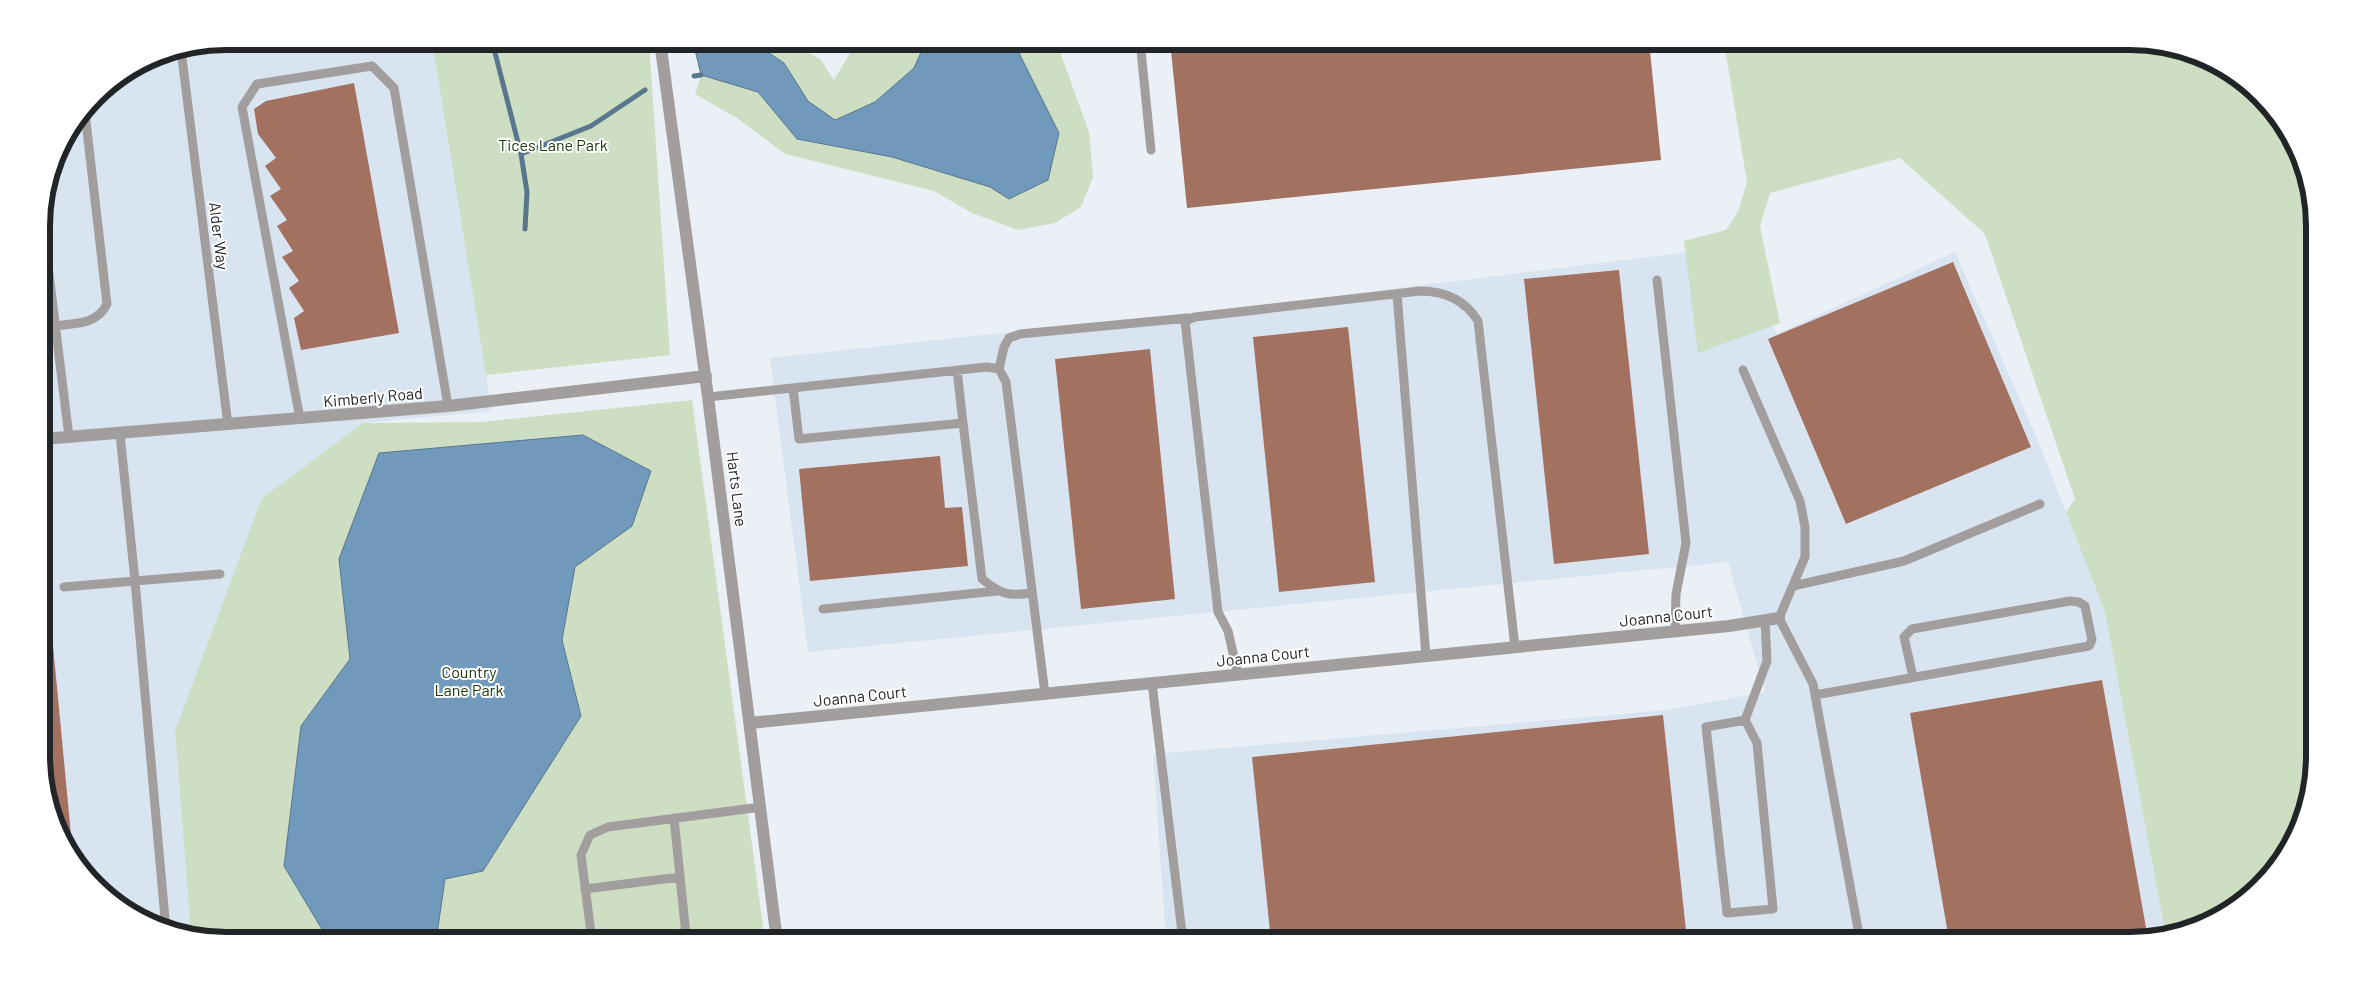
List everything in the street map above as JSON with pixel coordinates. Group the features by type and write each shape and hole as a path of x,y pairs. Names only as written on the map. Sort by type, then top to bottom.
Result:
{"street":[{"name":"Harts Lane","path":"661,50 706,376 776,932"},
{"name":"Kimberly Road","path":"50,438 300,420 448,406 706,376"},
{"name":"Joanna Court","path":"750,723 1675,632 1779,618"}],"lane":[{"path":"1141,50 1151,150"},
{"name":"Alder Way","path":"183,56 228,425"},
{"path":"300,420 242,107 257,84 372,66 394,88 448,406"},
{"path":"55,326 90,320 102,314 107,304 85,121"},
{"path":"1657,280 1686,543 1676,594 1675,632"},
{"path":"50,284 69,437"},
{"path":"1045,694 1006,382 999,368 1002,352 1009,338 1020,334 1188,318 1427,291 1452,297 1466,305 1478,321 1515,647"},
{"path":"1397,294 1426,656"},
{"path":"1188,318 1185,327 1218,612 1228,631 1238,675"},
{"path":"708,397 987,367 999,368"},
{"path":"957,370 982,579 997,591 1010,596 1032,593"},
{"path":"1743,370 1800,501 1807,543 1803,562 1779,618 1813,684 1859,932"},
{"path":"794,388 799,439 963,423"},
{"path":"120,434 165,921"},
{"path":"1793,586 1904,561 2040,504"},
{"path":"64,587 220,574"},
{"path":"823,609 997,591"},
{"path":"1815,695 1913,678 2089,646 2092,640 2085,606 2079,602 2070,601 1912,629 1904,637 1913,678"},
{"path":"1745,720 1706,727 1727,913 1773,909 1757,742 1745,720 1768,661 1765,620"},
{"path":"1152,683 1183,932"},
{"path":"591,932 581,855 590,835 608,827 760,807"},
{"path":"674,818 686,932"},
{"path":"585,889 680,877"}],"shaded area":[{"path":"215,50 433,50 492,411 363,423 175,731 190,929 148,914 119,896 94,872 86,863 68,834 53,790 50,767 50,215 53,192 63,159 86,119 110,94 119,86 148,68 170,59 192,53"},
{"path":"1728,247 1777,334 1955,252 2039,443 2105,612 2165,929 2141,932 1165,932 1153,754 1668,710 1765,692 1728,562 808,652 770,358 1289,302"}],"green space":[{"name":"Tices Lane Park","path":"433,50 650,50 670,355 486,375"},
{"path":"764,50 805,50 821,60 834,80 852,50 922,50 914,68 875,102 835,120 808,101 784,63"},
{"path":"1018,50 1059,50 1089,132 1093,177 1081,207 1055,223 1018,230 972,213 934,191 785,154 737,118 695,94 701,75 758,91 797,139 892,157 990,187 1009,199 1059,133"},
{"path":"1725,50 2141,50 2164,53 2208,68 2237,86 2270,119 2293,159 2303,192 2306,215 2306,767 2303,790 2288,834 2270,863 2237,896 2197,919 2165,929 2105,612 2066,512 2075,499 1985,234 1900,158 1770,193 1760,226 1780,323 1698,353 1684,241 1726,230 1738,212 1747,182"},
{"name":"Country Lane Park","path":"692,400 764,932 215,932 190,929 175,731 262,498 363,423 481,422"}],"water":[{"path":"695,50 764,50 784,63 808,101 835,120 875,102 914,68 922,50 1018,50 1059,133 1048,180 1009,199 990,187 892,157 797,139 758,92 701,75"},
{"path":"583,435 651,471 632,526 575,567 562,640 581,716 483,871 445,879 437,932 324,932 284,866 301,726 350,659 339,559 379,453"}],"building":[{"path":"1171,50 1650,50 1661,160 1187,208"},
{"path":"354,83 399,333 301,350 294,318 304,311 289,288 299,281 282,257 293,251 277,226 287,220 270,196 281,189 265,166 276,158 258,134 254,109 266,101"},
{"path":"1953,262 2031,447 1846,524 1768,339"},
{"path":"1619,270 1649,554 1554,564 1524,279"},
{"path":"1348,327 1375,582 1279,592 1253,337"},
{"path":"1150,349 1175,599 1081,609 1055,359"},
{"path":"940,456 945,508 962,507 968,566 810,581 799,469"},
{"path":"50,614 71,840 59,812 53,790 50,767"},
{"path":"2102,680 2147,931 1948,932 1910,713"},
{"path":"1663,715 1686,932 1270,932 1252,757"}],"waterway":[{"path":"494,50 521,154 591,126 645,90"},
{"path":"694,76 701,75"},
{"path":"521,154 527,192 525,229"}]}
